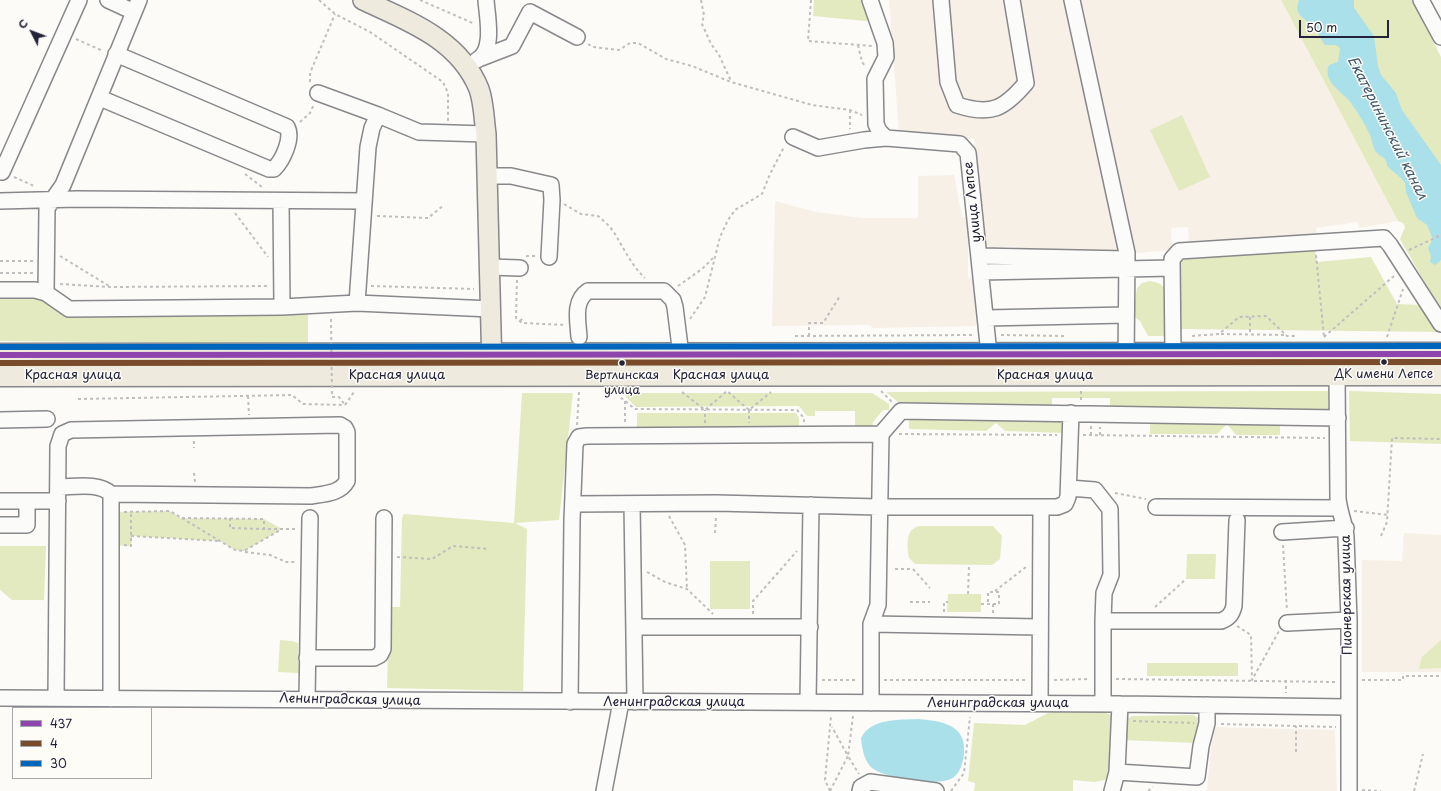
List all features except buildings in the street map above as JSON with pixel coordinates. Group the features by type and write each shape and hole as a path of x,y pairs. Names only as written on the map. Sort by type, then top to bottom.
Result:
{"highway":[{"name":"Красная улица","path":"0,375 492,364 681,346 988,345 1126,364 1173,346 1338,345 1441,354"},
{"name":"Красная улица","path":"0,354 492,364 1126,364 1337,374 1441,374"}],"main road":[{"path":"363,0 422,28 473,62 484,110 486,134 492,364"}],"street":[{"path":"2,172 79,0"},
{"path":"108,0 137,6 63,185 51,200 47,208 47,272 69,309 282,307 357,303 491,309"},
{"path":"473,62 487,45 486,0"},
{"path":"870,0 885,43 886,57 875,80 876,124 879,131 886,138"},
{"path":"942,0 948,82 957,105 968,109 993,110 1010,101 1026,83 1012,0"},
{"path":"1072,0 1127,263 1126,364"},
{"path":"1421,0 1441,37"},
{"path":"473,62 512,46 530,12 577,37"},
{"path":"100,98 268,169 274,169 278,165 289,138 290,132 287,127 116,55"},
{"path":"318,93 419,132 486,134"},
{"path":"357,303 368,147 372,128 378,115"},
{"name":"улица Лепсе","path":"793,137 818,148 848,142 886,138 960,144 966,149 968,153 988,345"},
{"path":"487,176 511,176 550,185 552,200 549,257"},
{"path":"0,201 281,201 364,208"},
{"path":"281,201 282,307"},
{"path":"1173,346 1172,259 1179,251 1315,244 1384,238 1387,240 1407,270 1441,324"},
{"path":"979,256 1127,263 1172,268"},
{"path":"980,272 1127,263"},
{"path":"489,267 519,268"},
{"path":"0,290 35,290 47,272"},
{"path":"579,337 578,302 581,295 588,291 664,291 673,300 681,346"},
{"path":"986,318 1126,315"},
{"name":"Пионерская улица","path":"1338,345 1338,438 1346,528 1349,620 1348,790"},
{"path":"871,703 871,624 878,605 881,434 901,411 1338,418"},
{"path":"574,504 716,503 879,507 1057,507 1065,504 1068,497 1071,413"},
{"path":"0,420 47,419"},
{"path":"56,698 58,441 62,434 68,430 343,426 347,432 346,484 333,492 311,496 111,494"},
{"path":"570,702 572,520 574,504 575,444 579,437 881,434"},
{"path":"0,501 27,501 99,487 107,489 111,494 110,698"},
{"path":"1069,488 1095,490 1110,509 1111,574 1104,593 1102,679 1103,704"},
{"path":"0,525 27,525 27,501"},
{"path":"604,791 628,702 634,628 632,504"},
{"path":"808,702 811,505"},
{"path":"1040,703 1041,507"},
{"path":"1156,507 1344,509"},
{"path":"307,658 374,658 380,655 383,649 384,518"},
{"path":"1103,621 1221,621 1226,619 1233,612 1234,606 1237,520"},
{"path":"307,699 310,524"},
{"path":"1282,532 1346,528"},
{"path":"1287,623 1349,620"},
{"path":"871,624 1040,627"},
{"path":"634,628 810,627"},
{"name":"Ленинградская улица","path":"0,698 570,702 1040,703 1348,707"},
{"path":"1112,791 1117,772 1120,704"},
{"path":"1117,772 1198,777 1200,746 1207,723 1207,705"},
{"path":"863,787 870,782 936,791"}],"path":[{"path":"319,0 335,14 370,32 443,82 448,92 449,134"},
{"path":"420,0 487,29"},
{"path":"701,0 704,11 702,24 711,44 719,55 731,82"},
{"path":"811,0 808,41 878,47 885,43"},
{"path":"287,127 305,119 310,113 318,93 310,84 310,73 335,14"},
{"path":"64,34 116,55"},
{"path":"577,37 593,47 619,50 630,43 638,43 666,59 692,66 731,82 812,105 850,110 866,117 876,124"},
{"path":"858,45 862,62 875,80"},
{"path":"848,142 850,110"},
{"path":"681,346 705,297 714,257 720,237 728,220 735,210 762,194 781,150 793,137"},
{"path":"2,172 48,192 51,200"},
{"path":"552,200 569,206 581,214 598,216 614,233 622,249 630,258 637,270 651,284 664,291 674,288 689,279 714,257"},
{"path":"225,201 281,280"},
{"path":"364,208 428,218 444,205"},
{"path":"1414,248 1441,235"},
{"path":"1315,244 1324,337"},
{"path":"0,261 110,286 281,280"},
{"path":"519,268 516,318 522,323 562,324 572,328 579,337"},
{"path":"1324,337 1407,270"},
{"path":"1395,338 1387,337 1407,270"},
{"path":"0,273 47,272 110,286"},
{"path":"358,286 474,289"},
{"path":"809,336 809,323 822,323 840,296"},
{"path":"520,321 524,316"},
{"path":"1250,316 1250,335"},
{"path":"1219,334 1239,318 1266,316 1287,336"},
{"path":"78,399 292,395 303,404 345,405 339,397 332,397 331,319"},
{"path":"1173,346 1219,334 1302,336"},
{"path":"794,336 988,345 1074,336"},
{"path":"1317,337 1324,337 1338,345"},
{"path":"880,390 901,411"},
{"path":"681,391 705,410"},
{"path":"705,410 727,391 749,410"},
{"path":"749,410 772,391"},
{"path":"575,444 579,392"},
{"path":"620,392 620,397 635,409 797,410 804,418"},
{"path":"248,396 249,427"},
{"path":"625,401 625,422"},
{"path":"881,434 1338,438"},
{"path":"1381,536 1387,522 1388,515 1392,438 1441,439"},
{"path":"1095,490 1146,499 1156,507"},
{"path":"652,503 671,518 685,545 687,589"},
{"path":"715,533 716,503"},
{"path":"1344,509 1388,515"},
{"path":"111,512 170,511 235,550 270,555 286,562 309,563"},
{"path":"110,545 131,546 132,512"},
{"path":"181,518 264,519 264,529"},
{"path":"230,518 230,528 282,529 310,524"},
{"path":"244,552 282,529"},
{"path":"1252,680 1277,634 1287,623 1282,532"},
{"path":"131,536 220,541"},
{"path":"753,627 753,602 810,536"},
{"path":"384,556 432,559 453,546 488,549"},
{"path":"634,564 664,582 687,589 726,627"},
{"path":"968,594 969,565"},
{"path":"994,592 1026,568"},
{"path":"895,569 913,569 930,588"},
{"path":"1139,621 1186,579"},
{"path":"981,604 988,604 999,604 999,592 988,592 988,604"},
{"path":"910,602 930,602"},
{"path":"1226,619 1251,635 1252,680"},
{"path":"1361,680 1403,680 1403,676 1441,676"},
{"path":"809,680 1102,679 1286,680 1340,682"},
{"path":"1286,680 1286,699"},
{"path":"830,791 825,780 831,726 831,703"},
{"path":"830,791 848,756 854,703"},
{"path":"951,791 964,773 972,703"},
{"path":"1120,721 1337,727"},
{"path":"831,726 863,787"},
{"path":"1296,726 1296,752"},
{"path":"1414,791 1423,754"},
{"path":"1348,790 1381,791"}],"shaded area":[{"path":"889,0 1281,0 1398,221 1359,228 1358,222 1316,228 1317,233 1189,246 1188,227 1171,228 1172,250 1138,253 1075,255 1017,252 1015,246 992,248 985,244 974,139 899,134"},
{"path":"954,175 962,217 968,217 968,277 974,278 976,326 873,328 870,325 772,326 775,201 816,212 862,218 918,218 918,176"},
{"path":"1404,533 1441,535 1441,672 1362,672 1362,560 1402,561"},
{"path":"1213,727 1335,730 1337,791 1207,791"}],"green space":[{"path":"814,0 867,0 876,22 813,16"},
{"path":"1281,0 1412,0 1441,57 1441,311 1400,239 1405,227 1403,223 1398,221"},
{"path":"1182,115 1210,177 1179,191 1150,130"},
{"path":"1315,248 1317,262 1371,257 1397,304 1421,305 1441,332 1181,329 1179,256"},
{"path":"1150,281 1161,285 1166,292 1166,336 1148,336 1140,321 1133,316 1137,288 1142,283"},
{"path":"0,297 39,297 47,301 59,313 67,316 308,315 308,344 0,341"},
{"path":"1328,391 1328,409 1110,408 1110,398 1052,398 1052,408 904,407 886,392"},
{"path":"1349,391 1441,394 1441,444 1350,441"},
{"path":"522,393 573,393 559,520 515,523 527,529 523,691 387,688 389,607 400,607 402,518 404,514 514,523"},
{"path":"626,393 872,393 889,404 889,410 883,410 873,422 872,429 855,429 855,411 815,411 815,416 807,416 799,406 636,407 626,397"},
{"path":"637,413 796,413 799,418 799,430 637,429"},
{"path":"909,416 1067,420 1066,433 1005,431 996,423 986,431 909,429"},
{"path":"1150,419 1280,423 1280,435 1236,435 1227,424 1217,434 1150,434"},
{"path":"170,511 181,518 264,519 282,529 244,551 235,550 220,541 132,536 131,546 111,545 111,512"},
{"path":"993,526 1002,536 1000,559 992,565 915,564 909,558 908,538 909,534 915,527"},
{"path":"0,546 46,546 44,600 12,600 0,590"},
{"path":"1187,554 1216,554 1215,579 1186,579"},
{"path":"710,561 750,561 750,609 710,609"},
{"path":"948,594 981,594 981,612 947,612"},
{"path":"280,640 298,643 299,673 278,672"},
{"path":"1441,640 1441,668 1419,669 1422,657"},
{"path":"1147,663 1238,663 1238,676 1147,676"},
{"path":"1054,710 1102,711 1111,715 1115,723 1112,767 1105,780 1094,782 1073,780 1073,791 974,791 975,783 968,781 974,723 1025,725"},
{"path":"1193,715 1200,719 1202,724 1196,743 1121,740 1127,719 1132,716"}],"water":[{"name":"Екатерининский канал","path":"1299,0 1354,0 1354,8 1374,36 1378,66 1381,75 1396,93 1402,110 1441,165 1441,260 1435,265 1430,262 1431,257 1428,248 1433,239 1427,225 1417,218 1406,192 1405,183 1387,166 1385,159 1376,151 1370,135 1359,115 1351,103 1334,86 1328,76 1329,65 1338,62 1340,48 1336,45 1325,45 1314,28 1299,13"},
{"path":"918,719 935,721 951,726 957,730 961,736 964,744 962,763 957,774 948,780 926,782 887,775 871,767 865,757 861,738 871,727 886,721"}],"transit line":[{"name":"30","path":"0,347 1441,346"},
{"name":"437","path":"0,355 1441,354"},
{"name":"4","path":"0,363 1441,362"}],"place":[{"name":"ДК имени Лепсе","path":"1384,362"},
{"name":"Вертлинская улица","path":"622,363"}]}
